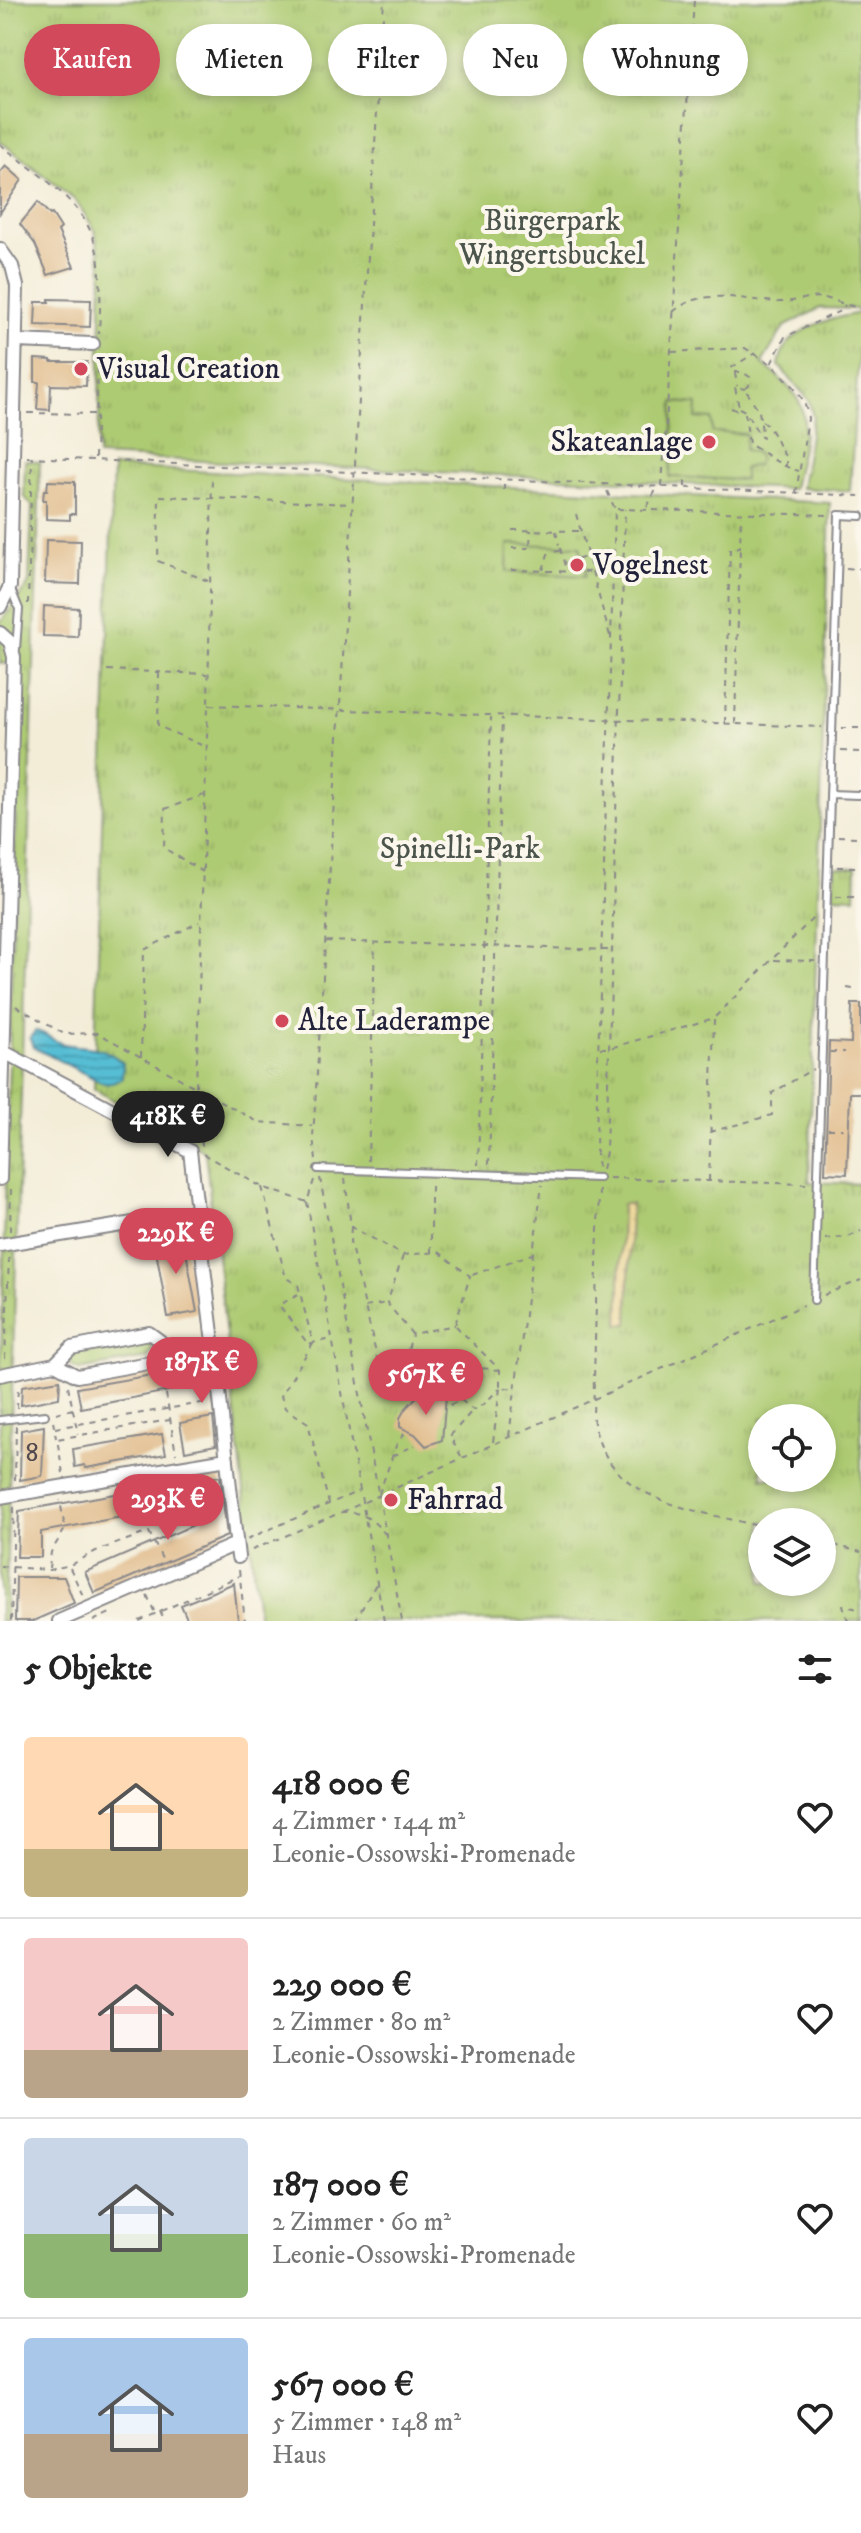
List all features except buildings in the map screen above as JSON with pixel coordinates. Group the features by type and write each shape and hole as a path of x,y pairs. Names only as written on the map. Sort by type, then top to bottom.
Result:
{"street":[{"path":"0,249 16,276 10,586 0,607"},
{"path":"16,341 93,344"},
{"path":"0,412 15,412"},
{"path":"0,633 10,642 14,657 13,938 6,1180"},
{"path":"9,1055 190,1151 200,1212 208,1340 220,1400 237,1550 168,1572 59,1621"},
{"path":"5,1244 200,1212"},
{"path":"2,1375 55,1364 71,1348 149,1333 160,1341 154,1362 77,1376 55,1364"},
{"path":"0,1497 227,1459"}],"lane":[{"path":"814,1300 839,515 861,516"},
{"path":"10,586 19,609 14,657"},
{"path":"830,794 858,795"},
{"path":"318,1169 599,1178"},
{"path":"0,1420 45,1415"}],"path":[{"path":"384,0 313,1137 402,1621"},
{"path":"662,487 694,0"},
{"path":"0,144 74,205 91,233 100,270 95,460"},
{"path":"673,312 681,304 696,298 715,296 784,302 822,297 861,308"},
{"path":"771,364 785,337 840,311 845,305"},
{"path":"671,352 745,348 771,364 801,395 808,419 796,493"},
{"path":"745,389 749,386 750,377 731,371 731,368 749,359 755,352"},
{"path":"735,372 737,387 734,390 739,397 739,408"},
{"path":"731,408 745,411 761,438 764,436 759,411 745,389 737,387"},
{"path":"745,411 749,444 768,453 786,468 800,472"},
{"path":"15,412 96,414"},
{"path":"762,421 774,434 780,451 786,457 786,468"},
{"path":"14,456 861,496"},
{"path":"201,1137 196,1087 212,475"},
{"path":"685,477 685,488"},
{"path":"504,479 504,490"},
{"path":"604,484 615,509 597,1091 596,1153 599,1178 593,1417 600,1448 610,1466 628,1483 653,1497 748,1523"},
{"path":"646,509 657,487"},
{"path":"209,582 158,561 159,496 352,504"},
{"path":"615,509 839,515"},
{"path":"599,1178 606,1152 625,509"},
{"path":"735,725 741,512"},
{"path":"576,514 611,639"},
{"path":"512,530 580,531"},
{"path":"512,548 530,546 531,530"},
{"path":"556,531 566,571"},
{"path":"725,725 730,549 740,547"},
{"path":"542,570 548,554 560,548"},
{"path":"565,563 587,557"},
{"path":"837,568 861,569"},
{"path":"511,570 591,572"},
{"path":"107,670 208,674"},
{"path":"159,672 158,726 206,747"},
{"path":"208,705 618,722 861,728"},
{"path":"477,1175 491,717"},
{"path":"489,1175 502,717"},
{"path":"832,751 860,752"},
{"path":"203,872 164,848 165,809 205,794"},
{"path":"829,835 856,837"},
{"path":"828,867 856,867"},
{"path":"827,896 855,897"},
{"path":"599,1048 610,1048 714,1018 826,909"},
{"path":"141,1057 144,950 201,922"},
{"path":"602,926 613,926"},
{"path":"324,941 612,950"},
{"path":"367,1170 375,942"},
{"path":"772,960 825,961"},
{"path":"847,988 853,989"},
{"path":"600,993 611,992"},
{"path":"17,1006 64,1034 98,1033 258,1122 314,1126"},
{"path":"482,1009 493,1009"},
{"path":"709,1181 714,1018"},
{"path":"836,1052 845,1052"},
{"path":"710,1132 772,1115 772,1093 821,1064"},
{"path":"597,1091 608,1091"},
{"path":"834,1129 843,1129"},
{"path":"203,1154 262,1187 307,1202"},
{"path":"318,1169 307,1202 384,1621"},
{"path":"345,1170 350,1242 377,1358 500,1370"},
{"path":"431,1172 431,1253"},
{"path":"509,1436 544,1176"},
{"path":"599,1178 818,1184"},
{"path":"2,1375 6,1180"},
{"path":"262,1187 286,1278 298,1285 313,1343 281,1396 285,1408 308,1423 329,1504"},
{"path":"351,1227 403,1255 439,1252 470,1276"},
{"path":"816,1239 848,1237 861,1231"},
{"path":"470,1276 532,1254"},
{"path":"387,1303 403,1255"},
{"path":"455,1325 470,1276"},
{"path":"237,1550 342,1512 861,1280"},
{"path":"300,1294 279,1305 308,1344 332,1339"},
{"path":"364,1307 387,1303"},
{"path":"387,1303 412,1334"},
{"path":"412,1334 455,1325"},
{"path":"455,1325 500,1370 493,1443"},
{"path":"405,1361 412,1334"},
{"path":"178,1466 159,1352 208,1340"},
{"path":"71,1372 67,1379 78,1436"},
{"path":"462,1457 450,1436 473,1410 484,1404 500,1387"},
{"path":"500,1387 515,1389"},
{"path":"55,1428 220,1400"},
{"path":"450,1405 461,1400 473,1410"},
{"path":"49,1570 51,1552 65,1529 52,1414 73,1409"},
{"path":"57,1439 170,1420"},
{"path":"379,1495 391,1456 405,1433"},
{"path":"391,1456 415,1445"},
{"path":"237,1550 360,1490"},
{"path":"342,1512 365,1516 386,1535"},
{"path":"125,1516 127,1523"},
{"path":"0,1566 49,1570 70,1565 96,1551 149,1532 168,1572"},
{"path":"836,1546 861,1552"},
{"path":"237,1550 245,1621"},
{"path":"70,1565 88,1607"},
{"path":"139,1621 239,1576"},
{"path":"142,1583 155,1614"},
{"path":"355,1621 377,1583"},
{"path":"848,1621 843,1605 861,1610"},
{"path":"160,1611 164,1621"}],"green space":[{"name":"Bürgerpark Wingertsbuckel","path":"0,0 861,0 861,314 850,491 801,488 813,417 809,400 779,366 782,353 798,335 821,323 859,313 856,309 820,308 784,327 762,363 794,394 801,406 804,426 793,489 98,456 102,270 95,230 76,201 0,141"},
{"name":"Skateanlage","path":"674,402 697,404 696,418 712,419 712,432 746,434 745,450 757,453 759,459 757,465 744,468 744,480 670,477"},
{"path":"25,460 40,462 5,1621 0,1621 0,1390 20,664 0,663 0,623 29,583 32,506 24,496"},
{"name":"Spinelli-Park","path":"113,467 830,503 809,1182 861,1184 861,1621 259,1621 205,1152 94,1089"},
{"path":"508,544 580,546 585,576 507,572"},
{"path":"835,867 856,867 855,897 833,896"},
{"path":"143,1339 153,1349 147,1358 79,1370 71,1366 69,1359 73,1352"}],"sand":[{"path":"622,1204 631,1204 628,1324 619,1324"}],"water":[{"path":"35,1031 60,1043 108,1052 123,1063 122,1078 108,1084 101,1082 33,1047 30,1038"}],"place":[{"name":"Visual Creation","path":"81,369"},
{"name":"Skateanlage","path":"709,442"},
{"name":"Vogelnest","path":"577,565"},
{"name":"Alte Laderampe","path":"282,1021"},
{"name":"Fahrrad","path":"391,1500"}]}
